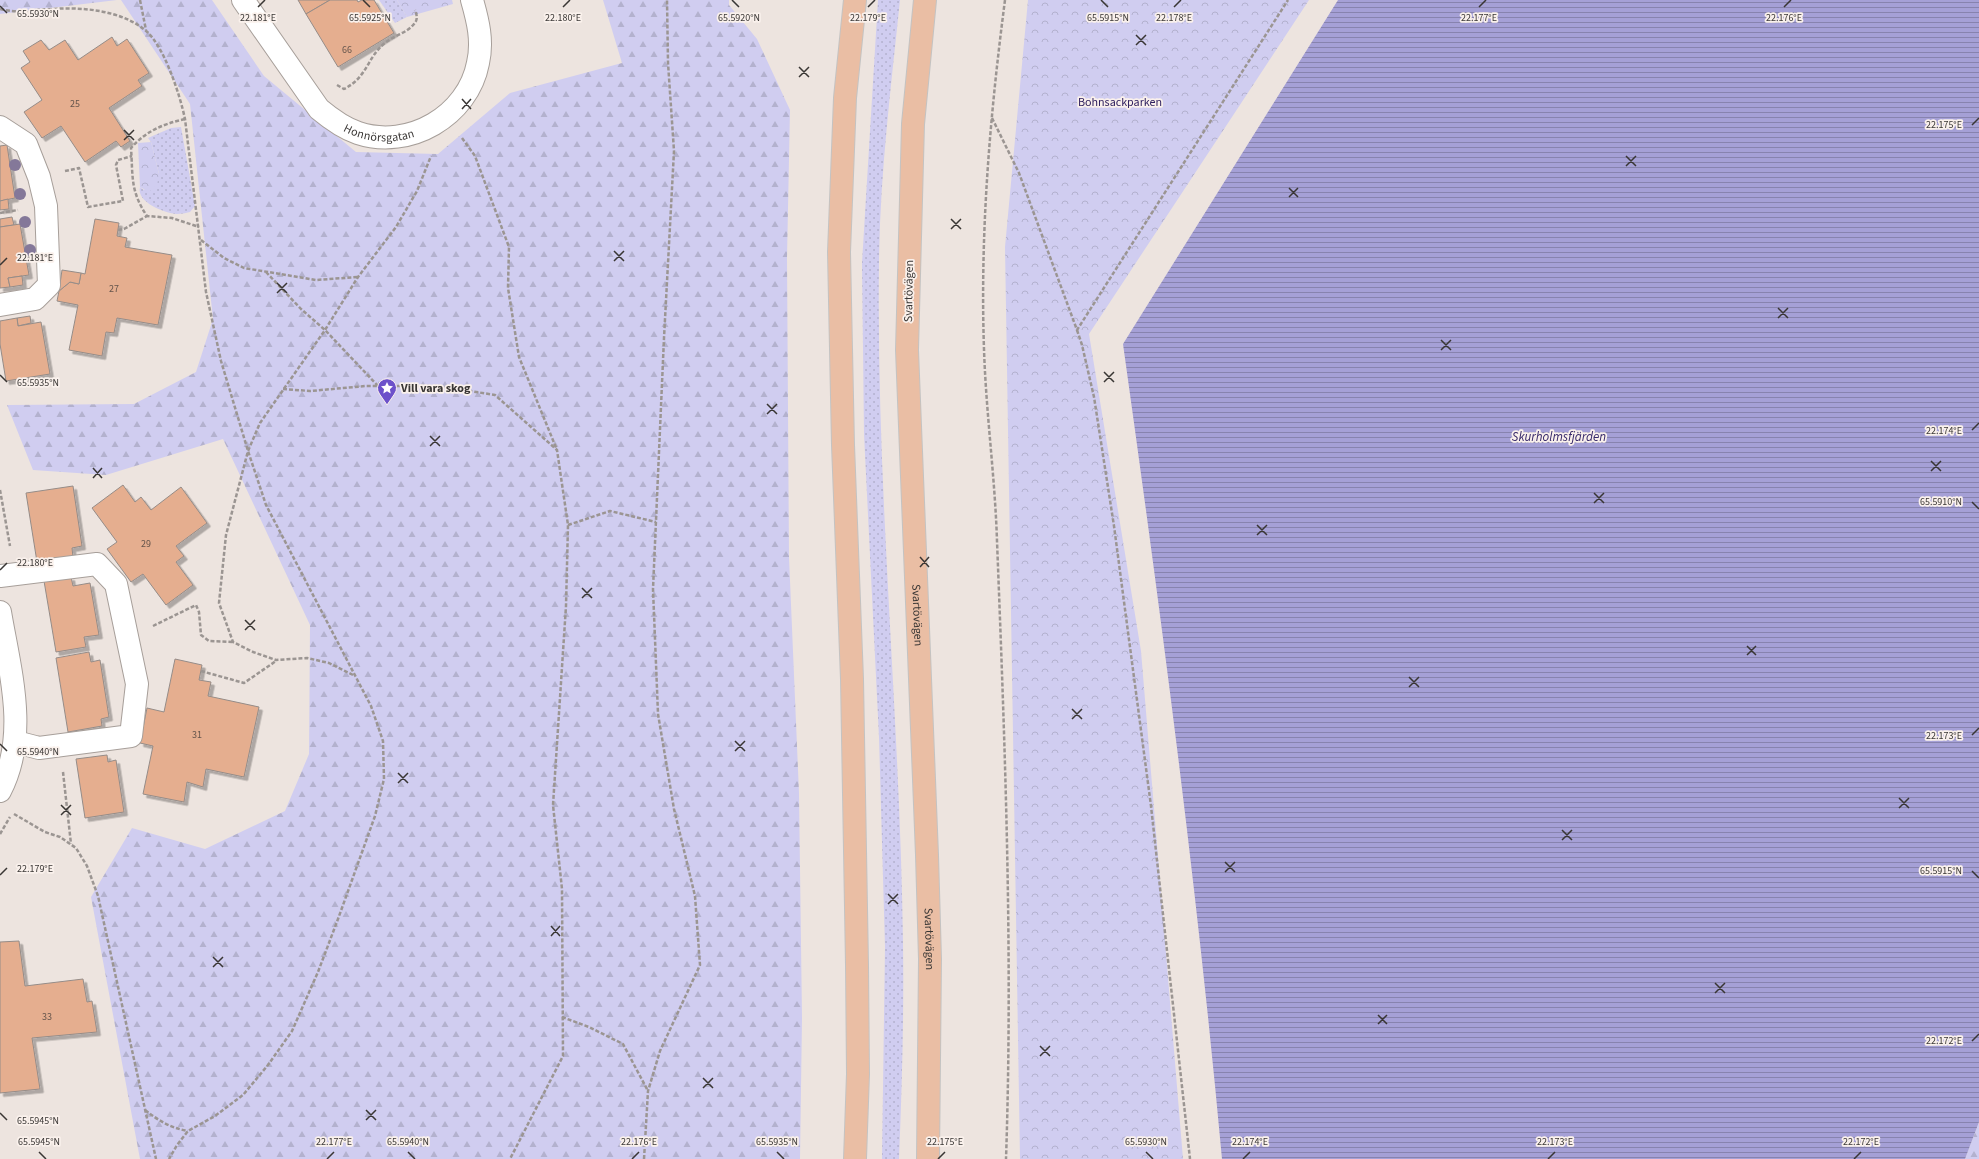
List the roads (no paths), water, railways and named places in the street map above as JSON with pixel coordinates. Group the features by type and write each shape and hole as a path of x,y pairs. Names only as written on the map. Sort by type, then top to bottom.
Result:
{"main road":[{"path":"855,0 845,98 839,252 843,445 852,679 857,949 858,1074 855,1159"},
{"name":"Svartövägen","path":"925,0 913,124 907,350 928,855 930,959 928,1159"}],"street":[{"name":"Honnörsgatan","path":"243,0 310,97 320,109 344,127 359,133 374,136 405,136 433,125 446,116 467,93 478,64 480,49 480,34 472,0"},
{"path":"0,127 26,144 39,176 46,206 49,285 35,299 0,305"},
{"path":"0,576 97,564 116,584 137,684 131,736 39,748 16,742"},
{"path":"0,612 15,698 16,742 0,792"}],"water":[{"name":"Skurholmsfjärden","path":"1338,0 1979,0 1979,1122 1965,1159 1222,1159 1190,853 1151,547 1123,344"}],"place":[{"name":"Vill vara skog","path":"387,405"}],"park label":[{"name":"Bohnsackparken","path":"1120,102"}]}
